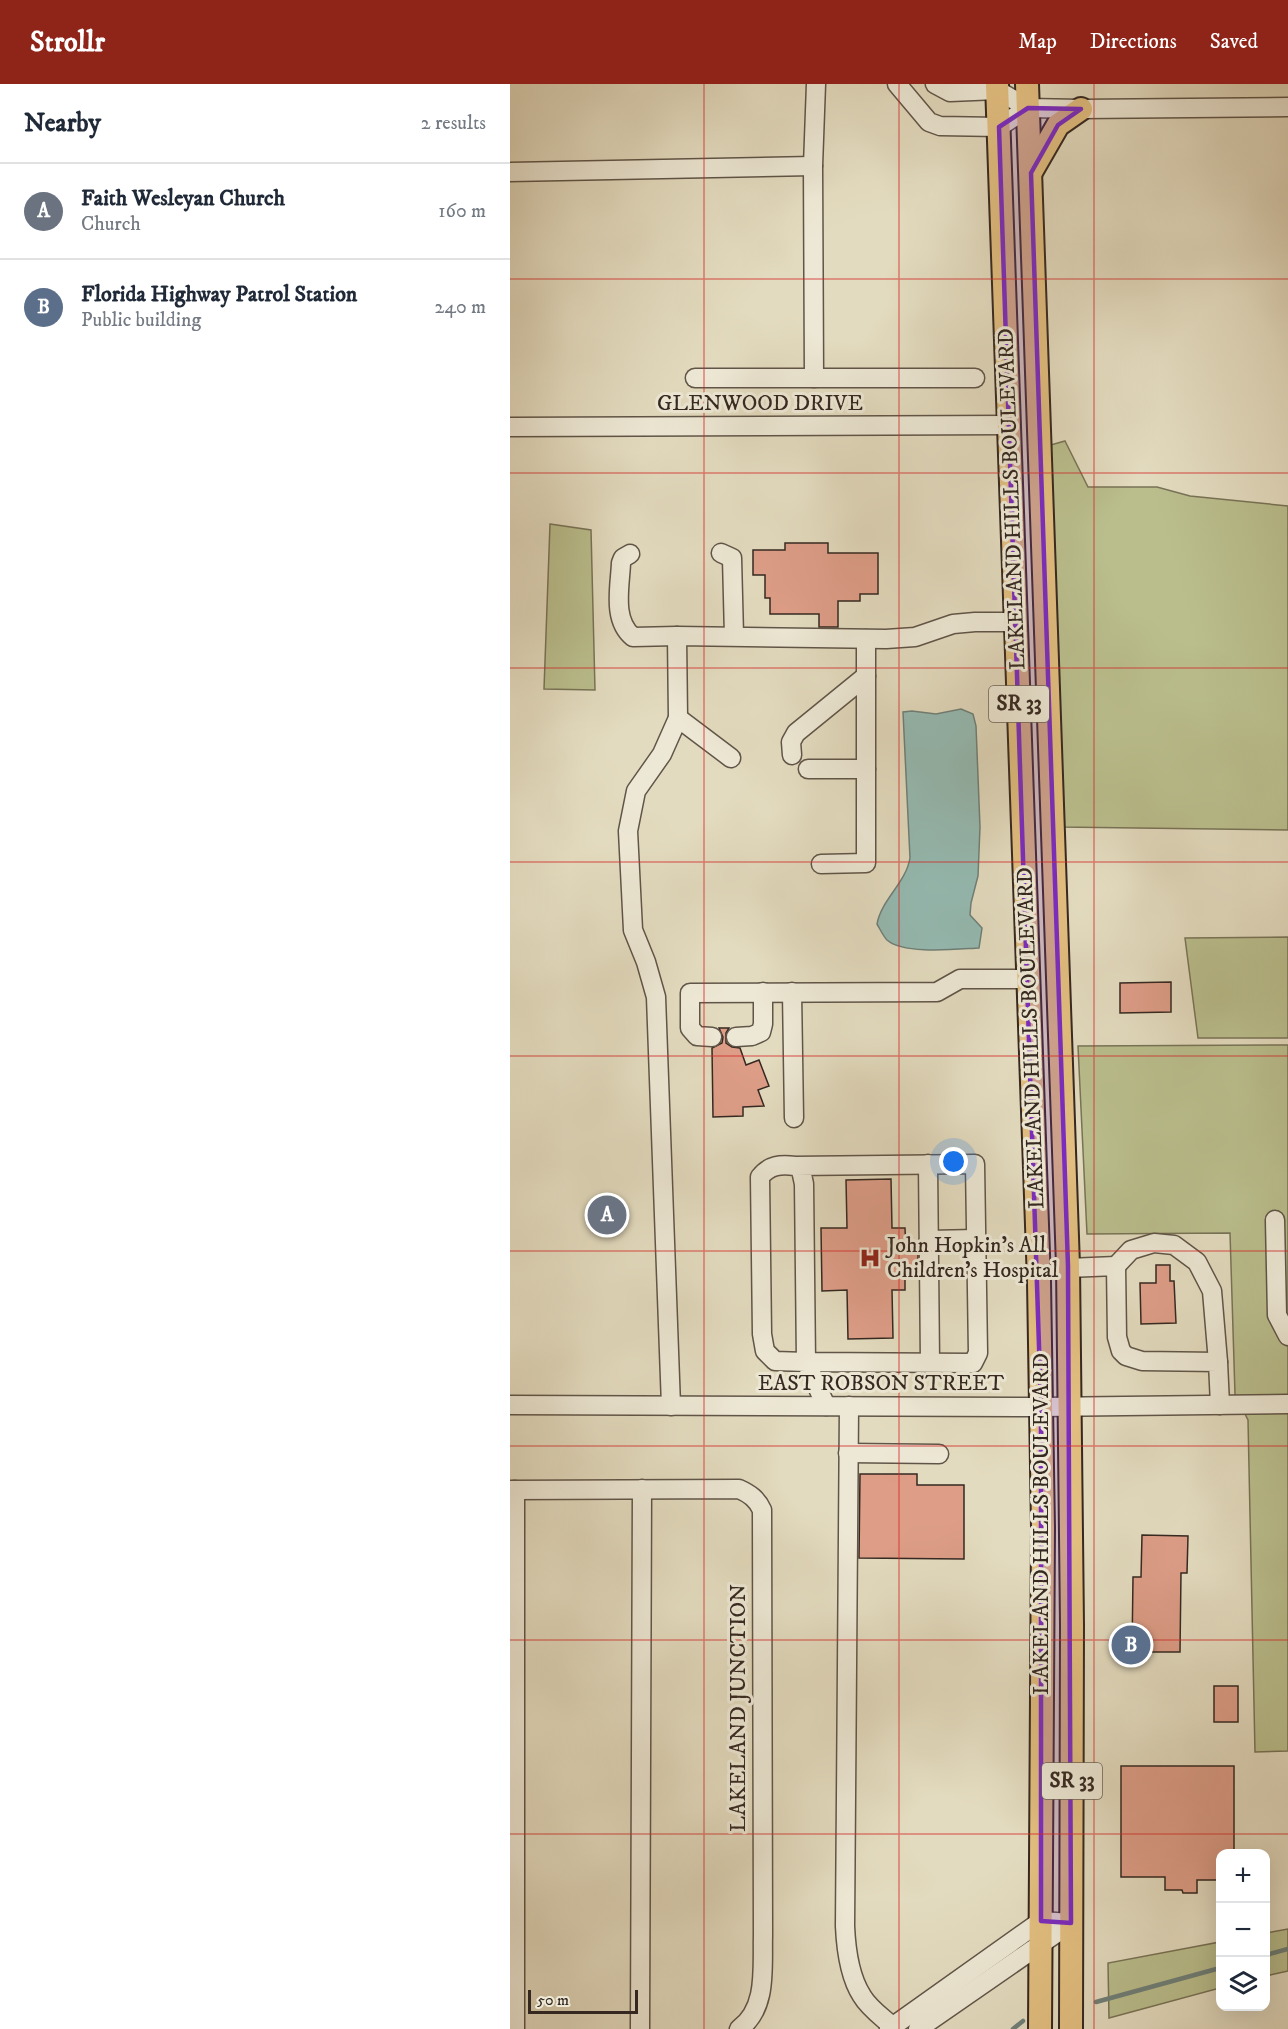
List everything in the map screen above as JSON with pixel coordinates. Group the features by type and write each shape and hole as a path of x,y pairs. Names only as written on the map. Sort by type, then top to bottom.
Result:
{"main road":[{"name":"LAKELAND HILLS BOULEVARD","path":"1027,84 1068,1268 1071,1407 1071,2029"},
{"name":"LAKELAND HILLS BOULEVARD","path":"997,87 1029,979 1041,1407 1040,2029"},
{"path":"1031,173 1058,125 1081,110"},
{"path":"1017,622 1031,635 1036,660 1041,827 1054,871"}],"street":[{"path":"814,378 813,166 816,84"},
{"path":"897,84 923,116 935,125 999,127 1028,108"},
{"path":"935,84 950,92 997,87 1028,108 1081,110 1288,107"},
{"path":"510,172 813,166"},
{"path":"694,378 975,378"},
{"name":"GLENWOOD DRIVE","path":"510,428 1010,425"},
{"path":"721,553 732,558 734,636"},
{"path":"630,554 623,558 621,563 620,618 624,630 633,637 734,636 866,639 915,637 953,624 1017,622"},
{"path":"671,1406 656,997 646,962 633,930 628,831 636,791 662,754 678,718 677,636"},
{"path":"821,864 866,863 866,639"},
{"path":"792,755 791,742 796,732 866,676"},
{"path":"678,718 731,758"},
{"path":"808,769 866,770"},
{"path":"712,1037 697,1036 690,1028 690,993 937,992 960,979 1029,979"},
{"path":"736,1037 752,1036 761,1032 763,992"},
{"path":"792,992 794,1118"},
{"path":"928,1164 930,1362"},
{"path":"928,1164 975,1164 978,1353 973,1362 775,1361 765,1351 762,1335 760,1176 772,1167 928,1164"},
{"path":"795,1166 801,1170 804,1184 806,1362 811,1368 826,1406"},
{"path":"1275,1220 1277,1315 1288,1335"},
{"path":"929,1240 976,1239"},
{"path":"1218,1362 1142,1361 1126,1356 1121,1351 1117,1337 1116,1266 1131,1250 1154,1243 1174,1245 1197,1262 1212,1291 1218,1362 1220,1405"},
{"path":"1068,1268 1116,1266"},
{"name":"EAST ROBSON STREET","path":"510,1405 1071,1407 1288,1404"},
{"path":"849,1406 844,1909 846,1946 850,1966 861,1995 891,2028 1041,1921 1071,1923"},
{"path":"848,1453 939,1454"},
{"path":"640,2029 642,1489"},
{"name":"LAKELAND JUNCTION","path":"515,2029 513,1490 739,1489 749,1493 758,1501 762,1510 763,1935 759,2002 749,2021 739,2029"},
{"path":"918,2029 1071,1923"}],"highlighted area":[{"path":"1028,108 1081,109 1058,125 1031,173 1068,1266 1071,1923 1041,1921 1041,1407 999,127"}],"green space":[{"path":"1065,441 1088,487 1157,487 1190,496 1288,506 1288,830 1060,827 1047,446"},
{"path":"550,524 591,530 595,690 544,689"},
{"path":"1288,937 1288,1038 1198,1038 1185,938"},
{"path":"1288,1045 1288,1751 1255,1752 1248,1420 1235,1394 1230,1233 1087,1234 1078,1046"},
{"path":"1288,1929 1288,1971 1270,1975 1270,1957 1270,1932"},
{"path":"1216,1943 1216,1989 1109,2018 1108,1963"}],"water":[{"path":"961,709 973,714 976,726 980,827 978,876 970,915 982,928 979,948 932,950 906,948 887,940 877,924 883,907 908,867 910,858 903,712 936,714"}],"building":[{"path":"785,543 828,543 828,553 878,553 878,594 860,594 860,601 838,601 838,627 819,627 819,614 770,614 770,598 765,598 765,575 753,575 753,550 785,550"},
{"path":"1171,982 1171,1012 1120,1013 1120,983"},
{"path":"719,1028 729,1028 726,1033 726,1043 740,1048 746,1065 759,1060 769,1086 758,1090 764,1106 743,1107 743,1116 713,1117 712,1048 722,1043 723,1037"},
{"path":"891,1179 892,1228 905,1228 906,1252 918,1252 918,1268 905,1268 905,1290 892,1290 893,1338 848,1339 847,1290 822,1291 821,1228 847,1228 846,1180"},
{"path":"1156,1265 1170,1265 1170,1281 1174,1281 1176,1323 1141,1324 1140,1283 1156,1283"},
{"path":"860,1474 917,1474 917,1485 964,1485 964,1559 859,1558"},
{"path":"1142,1535 1188,1536 1187,1573 1181,1573 1180,1652 1132,1652 1133,1577 1141,1577"},
{"path":"1214,1686 1238,1686 1238,1722 1214,1722"},
{"path":"1121,1766 1234,1766 1234,1849 1216,1849 1216,1880 1197,1880 1197,1893 1183,1893 1182,1890 1165,1890 1165,1877 1121,1877"}],"waterway":[{"path":"1270,1954 1288,1949"},
{"path":"1096,2002 1216,1969"},
{"path":"1013,2029 1023,2021"}],"place":[{"name":"Faith Wesleyan Church","path":"607,1215"},
{"name":"John Hopkin's All Children's Hospital","path":"870,1258"},
{"name":"Florida Highway Patrol Station","path":"1131,1645"}]}
